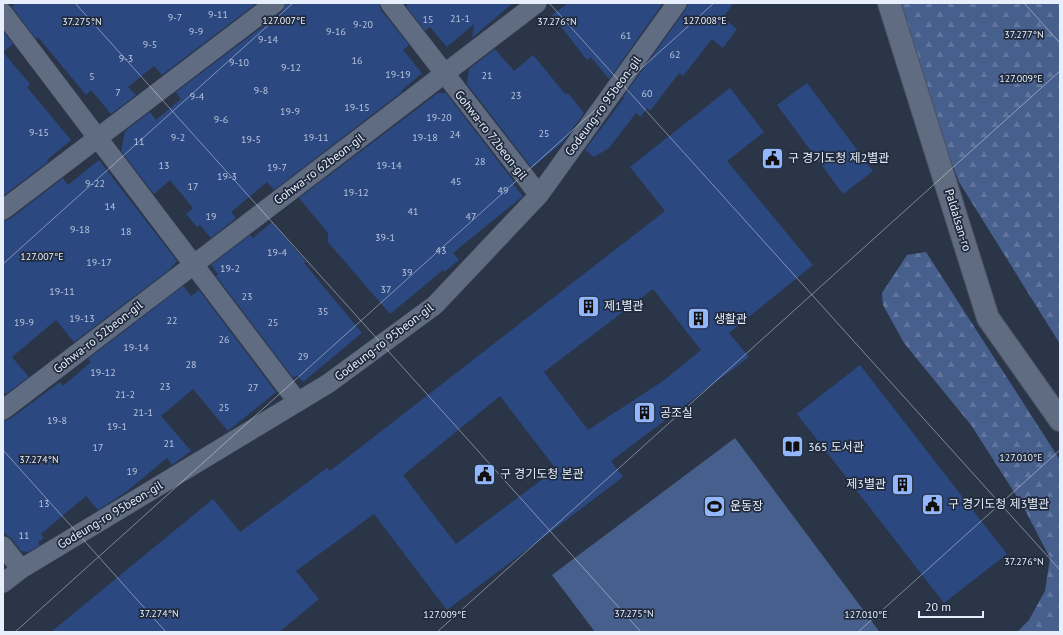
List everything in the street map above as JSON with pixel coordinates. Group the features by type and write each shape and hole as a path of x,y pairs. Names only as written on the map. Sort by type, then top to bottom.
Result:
{"street":[{"path":"3,210 275,3"},
{"name":"Gohwa-ro 72beon-gil","path":"390,3 539,195"},
{"path":"444,74 537,3"},
{"name":"Godeung-ro 95beon-gil","path":"3,583 21,569 329,383 435,305 539,195 677,3"},
{"name":"Paldalsan-ro","path":"889,3 988,318 1060,420"},
{"path":"3,13 297,401"},
{"name":"Gohwa-ro 62beon-gil","path":"193,264 444,74"},
{"name":"Gohwa-ro 52beon-gil","path":"3,410 193,264"},
{"path":"3,546 21,569"}],"green space":[{"path":"893,3 1060,3 1060,344 959,182"},
{"path":"926,252 1060,460 1060,632 1017,632 1029,620 1045,591 1050,558 1023,506 971,425 904,343 883,305 882,293 907,255"},
{"name":"운동장","path":"735,438 879,631 878,632 595,632 552,575"}],"building":[{"path":"16,3 257,3 162,75 154,66 128,87 136,95 111,114 91,90 86,95 38,37 36,39 12,7"},
{"path":"286,3 379,3 381,10 409,45 403,50 422,73 401,91 403,91 274,190 267,182 231,212 236,218 211,238 200,225 197,227 186,214 193,208 170,180 154,194 121,151 125,131 150,112 156,120 181,99 176,92 282,12"},
{"path":"410,3 513,3 472,38 474,24 447,47 430,27 425,31 406,6"},
{"path":"568,3 663,3 609,79 591,57 587,60 552,15"},
{"path":"688,3 733,3 723,18 737,29 723,48 712,39 683,76 679,73 650,111 647,108 641,117 636,113 609,148 594,157 585,150 624,98 623,97 686,9"},
{"path":"3,31 13,44 3,52"},
{"path":"495,49 514,71 533,55 566,95 568,93 584,113 563,142 532,168 467,84 469,69"},
{"path":"3,52 30,84 27,87 71,140 47,160 48,162 3,196"},
{"path":"807,83 873,171 843,194 777,105"},
{"path":"730,88 764,132 727,161 813,265 729,333 749,357 611,461 623,477 447,610 374,514 296,571 319,599 279,632 51,632 213,499 240,532 327,468 330,471 665,211 630,167","holes":["653,289 701,350 663,381 588,430 544,372","500,396 556,469 456,544 403,475"]},
{"path":"438,93 446,93 515,183 513,184 523,196 453,253 459,260 444,272 443,270 390,314 328,242 328,233 299,198"},
{"path":"99,160 177,261 169,270 74,342 56,320 12,357 29,377 6,394 3,391 3,221 10,219 63,178 68,185"},
{"path":"272,222 306,262 304,263 362,333 303,382 297,375 293,378 216,276 218,274 211,265 250,235 253,238"},
{"path":"183,286 191,296 199,290 276,392 228,431 193,389 161,416 191,451 172,465 167,458 126,492 98,510 86,496 41,534 44,538 38,542 40,545 28,552 21,551 12,539 3,532 3,421 10,419 60,382 63,386 91,362 88,359"},
{"name":"제3별관","path":"860,365 1007,554 944,603 797,414"}],"place":[{"name":"구 경기도청 제2별관","path":"773,158"},
{"name":"제1별관","path":"588,306"},
{"name":"생활관","path":"698,319"},
{"name":"공조실","path":"645,413"},
{"name":"365 도서관","path":"793,447"},
{"name":"구 경기도청 본관","path":"485,474"},
{"name":"제3별관","path":"902,484"},
{"name":"구 경기도청 제3별관","path":"932,504"},
{"name":"운동장","path":"715,506"}]}
